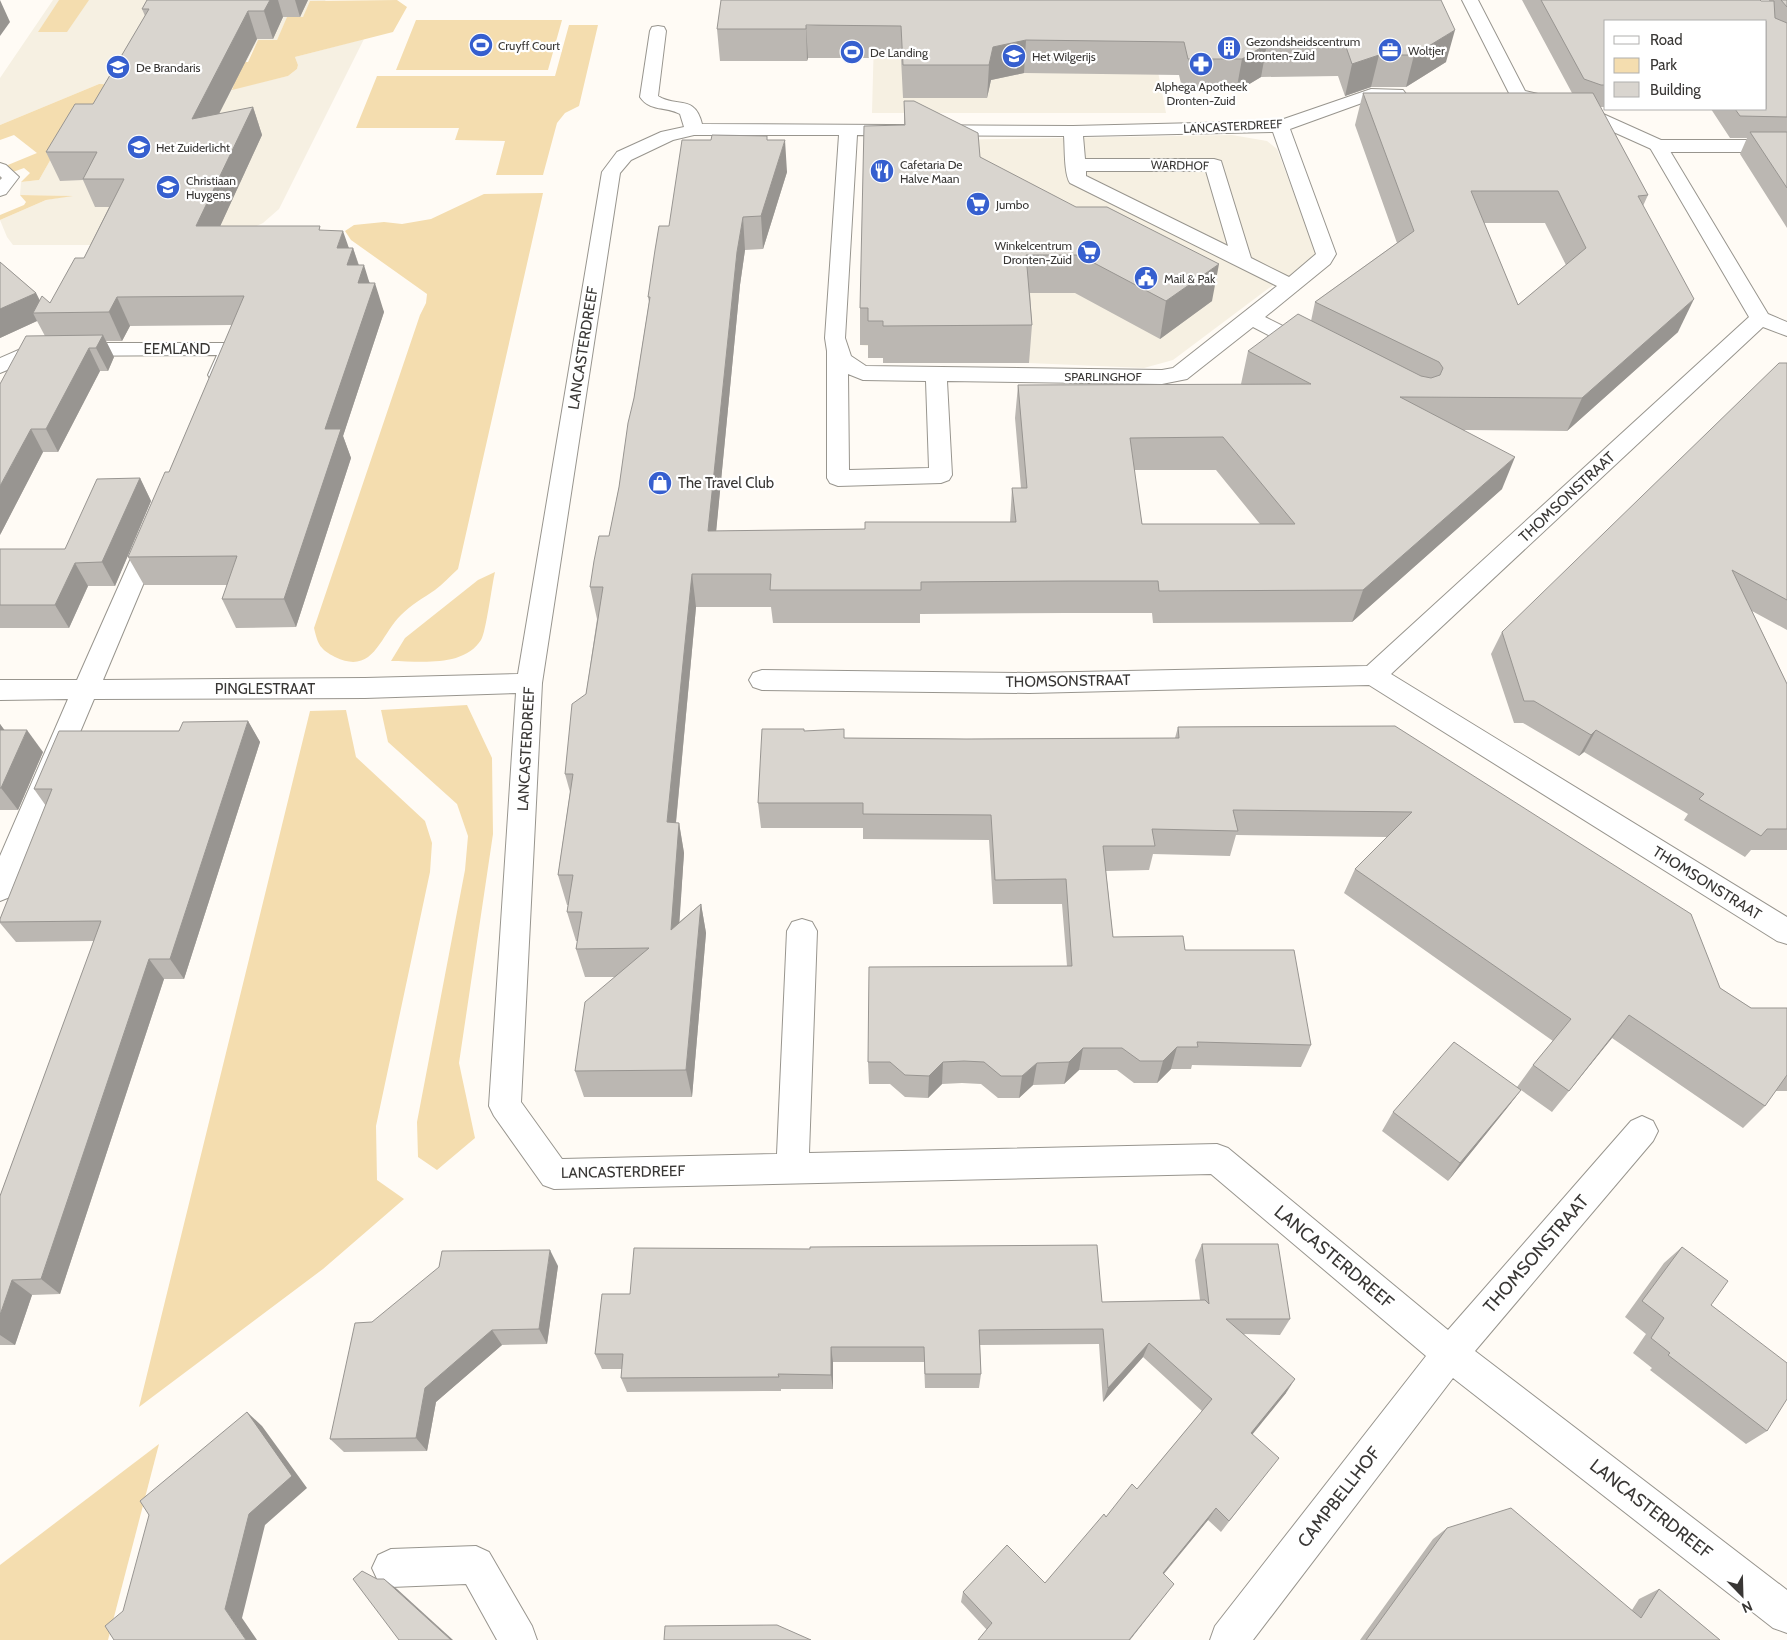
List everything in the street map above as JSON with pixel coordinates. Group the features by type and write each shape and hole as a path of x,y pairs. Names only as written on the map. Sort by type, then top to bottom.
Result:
{"street":[{"path":"1470,0 1518,95"},
{"path":"658,31 649,97 651,101 659,104 686,110 689,113 694,130"},
{"name":"LANCASTERDREEF","path":"1411,94 1371,94 1280,126 1073,131 694,130 667,136 624,156 611,172 529,683 505,1106 554,1174 1217,1159 1450,1354 1787,1614"},
{"path":"1499,95 1518,95 1575,108 1658,146 1787,146"},
{"name":"SPARLINGHOF","path":"837,352 843,362 863,373 1162,376 1179,374 1323,260 1326,254 1280,126"},
{"path":"848,130 835,338 837,352 838,478 941,475 936,375"},
{"path":"1073,131 1077,179 1290,285"},
{"path":"1658,146 1760,318 1787,330"},
{"name":"WARDHOF","path":"1075,164 1214,164 1242,262"},
{"path":"1250,317 1330,358"},
{"name":"THOMSONSTRAAT","path":"1373,675 1760,318"},
{"name":"EEMLAND","path":"0,366 37,350 230,349 210,395"},
{"path":"0,889 87,689 160,514"},
{"name":"THOMSONSTRAAT","path":"762,680 1029,682 1373,675 1787,932"},
{"name":"PINGLESTRAAT","path":"0,690 365,688 529,683"},
{"path":"792,1169 802,931"},
{"name":"THOMSONSTRAAT","path":"1450,1354 1642,1131"},
{"name":"CAMPBELLHOF","path":"1229,1640 1450,1354"},
{"path":"391,1568 476,1565 518,1640"}],"lane":[{"path":"0,168 11,177 0,191"}],"shaded area":[{"path":"53,0 326,0 303,17 287,18 277,40 258,40 232,89 288,76 297,69 298,65 295,57 364,39 279,209 263,223 240,234 200,245 13,245 7,237 0,220 46,200 69,196 20,195 21,182 39,180 52,157 149,85 99,84 0,125 0,78"},
{"name":"Het Wilgerijs","path":"875,0 1144,0 1166,113 872,113"},
{"name":"Winkelcentrum Dronten-Zuid","path":"1232,135 1267,141 1277,149 1317,255 1316,259 1269,288 1173,360 1144,368 1029,363 883,363 883,358 868,358 868,346 860,345 880,141"}],"green space":[{"path":"59,0 89,0 67,32 38,32"},
{"path":"397,0 407,7 393,32 295,57 298,65 297,69 288,76 232,90 234,84 230,62 248,62 258,40 277,40 287,17 303,17 310,1"},
{"name":"Cruyff Court","path":"416,20 562,20 548,70 396,70"},
{"path":"569,25 598,25 579,106 565,113 557,123 543,175 496,175 505,141 455,140 459,128 356,128 377,76 555,76"},
{"path":"99,84 134,85 52,157 39,180 21,182 30,173 24,168 10,173 3,167 37,153 14,135 0,140 0,125"},
{"path":"543,193 458,569 438,588 401,615 375,651 367,657 359,661 348,661 335,657 320,646 314,628 420,315 426,303 427,294 351,240 345,231 354,225 384,222 402,224 431,219 484,194"},
{"path":"20,195 73,196 46,200 0,220 0,215 24,205 26,202"},
{"path":"495,572 483,636 473,649 452,659 440,661 391,661 405,638 478,580"},
{"path":"467,705 492,758 493,834 459,1063 475,1138 437,1170 418,1157 417,1122 465,870 468,836 457,804 388,742 381,710"},
{"path":"346,710 356,757 425,821 432,843 430,872 376,1126 377,1180 404,1199 323,1269 139,1407 310,711"},
{"path":"159,1444 108,1640 0,1640 0,1565"}],"building":[{"path":"147,0 270,0 264,11 248,11 192,119 253,107 196,226 320,226 319,230 343,231 337,248 353,248 347,265 364,265 358,283 375,283 325,429 341,429 284,599 222,599 237,556 128,557 165,472 169,472 244,296 117,297 109,312 33,313 42,296 50,303 75,258 84,258 124,179 83,179 97,152 46,152 75,104 93,104 149,9 142,9"},
{"path":"721,0 1441,0 1455,30 1414,55 1379,55 1352,64 1345,44 1267,44 1242,59 1188,59 1184,42 1026,40 993,47 989,65 903,65 901,26 806,25 806,29 717,29"},
{"path":"1541,0 1774,1 1775,18 1787,23 1787,117 1740,116 1736,110 1767,110 1767,20 1604,20 1604,85 1584,79"},
{"path":"1781,0 1787,0 1787,7"},
{"path":"1363,93 1593,93 1648,195 1638,196 1694,299 1582,398 1400,397 1515,457 1363,590 1159,591 1158,581 1070,581 921,582 921,590 770,590 771,574 692,574 667,822 679,823 671,930 701,904 686,1070 575,1071 585,1002 649,948 576,949 582,912 567,912 573,875 558,875 573,774 565,774 572,704 586,694 603,587 590,587 594,561 599,536 609,536 634,398 659,226 669,226 682,140 711,140 712,135 767,136 767,140 785,140 761,216 743,217 737,252 708,531 865,529 865,522 1016,522 1012,488 1027,488 1018,385 1311,384 1248,351 1298,314 1421,376 1431,378 1440,375 1443,368 1439,362 1315,302 1414,231","holes":["1471,191 1558,191 1586,248 1518,305","1223,437 1295,524 1142,524 1130,438"]},
{"path":"904,101 914,101 978,133 980,157 1076,207 1107,207 1219,264 1166,301 1079,255 1026,255 1032,325 883,326 883,321 868,321 868,308 860,308 864,126 905,125"},
{"path":"1750,132 1787,132 1787,188"},
{"path":"0,262 36,293 0,309"},
{"path":"103,335 96,348 89,348 46,429 31,429 0,486 0,384 26,336"},
{"path":"1779,363 1787,363 1787,600 1732,570 1787,684 1787,829 1767,829 1761,836 1699,799 1704,794 1596,730 1591,735 1534,701 1524,701 1502,632"},
{"path":"140,478 102,562 75,563 55,605 0,605 0,549 65,549 97,479"},
{"path":"248,721 170,959 149,959 41,1279 12,1280 0,1315 0,1196 101,921 0,922 52,789 34,789 59,731 179,731 183,722"},
{"path":"1395,726 1691,914 1720,988 1751,1008 1787,1008 1787,1075 1765,1106 1629,1015 1569,1091 1533,1065 1571,1019 1355,869 1412,812 1233,810 1238,831 1152,829 1155,846 1103,846 1113,937 1183,936 1185,950 1294,950 1311,1045 1197,1042 1198,1047 1177,1047 1163,1061 1140,1061 1122,1048 1083,1048 1069,1062 1037,1063 1022,1076 1001,1076 984,1062 964,1061 943,1062 929,1076 905,1075 890,1062 868,1062 869,967 1072,966 1066,879 995,880 991,815 863,814 863,803 758,803 762,729 804,729 804,731 844,729 844,738 1179,738 1178,727"},
{"path":"0,730 27,730 1,788 0,788"},
{"path":"1454,1042 1521,1090 1460,1163 1393,1112"},
{"path":"1202,1244 1278,1244 1290,1319 1226,1319 1295,1379 1251,1433 1279,1458 1229,1521 1216,1508 1163,1573 1174,1584 1129,1640 978,1640 992,1623 963,1592 1007,1545 1045,1583 1104,1514 1106,1517 1132,1484 1137,1489 1212,1399 1149,1343 1108,1388 1103,1329 979,1330 981,1374 925,1374 924,1347 831,1347 831,1375 778,1374 779,1377 621,1378 623,1354 595,1354 602,1294 630,1294 634,1248 810,1249 810,1247 1097,1245 1102,1302 1205,1300 1209,1304"},
{"path":"1682,1247 1728,1281 1711,1305 1787,1363 1787,1399 1767,1431 1668,1355 1670,1353 1651,1338 1664,1318 1642,1301"},
{"path":"550,1250 539,1329 492,1330 425,1388 416,1438 330,1439 355,1323 372,1322 439,1267 442,1251"},
{"path":"247,1412 292,1476 249,1514 225,1609 246,1640 114,1640 105,1626 123,1611 149,1515 140,1501"},
{"path":"1511,1508 1641,1618 1659,1589 1720,1640 1366,1640 1447,1528"},
{"path":"362,1571 377,1579 384,1579 451,1640 399,1640 353,1579"},
{"path":"777,1625 811,1640 664,1640 665,1626"}],"place":[{"name":"Cruyff Court","path":"481,45"},
{"name":"Gezondsheidscentrum Dronten-Zuid","path":"1229,48"},
{"name":"Woltjer","path":"1390,50"},
{"name":"De Landing","path":"852,52"},
{"name":"Het Wilgerijs","path":"1014,56"},
{"name":"Alphega Apotheek Dronten-Zuid","path":"1201,64"},
{"name":"De Brandaris","path":"118,67"},
{"name":"Het Zuiderlicht","path":"139,147"},
{"name":"Cafetaria De Halve Maan","path":"882,171"},
{"name":"Christiaan Huygens","path":"168,187"},
{"name":"Jumbo","path":"978,204"},
{"name":"Winkelcentrum Dronten-Zuid","path":"1089,252"},
{"name":"Mail & Pak","path":"1146,278"},
{"name":"The Travel Club","path":"660,483"}]}
